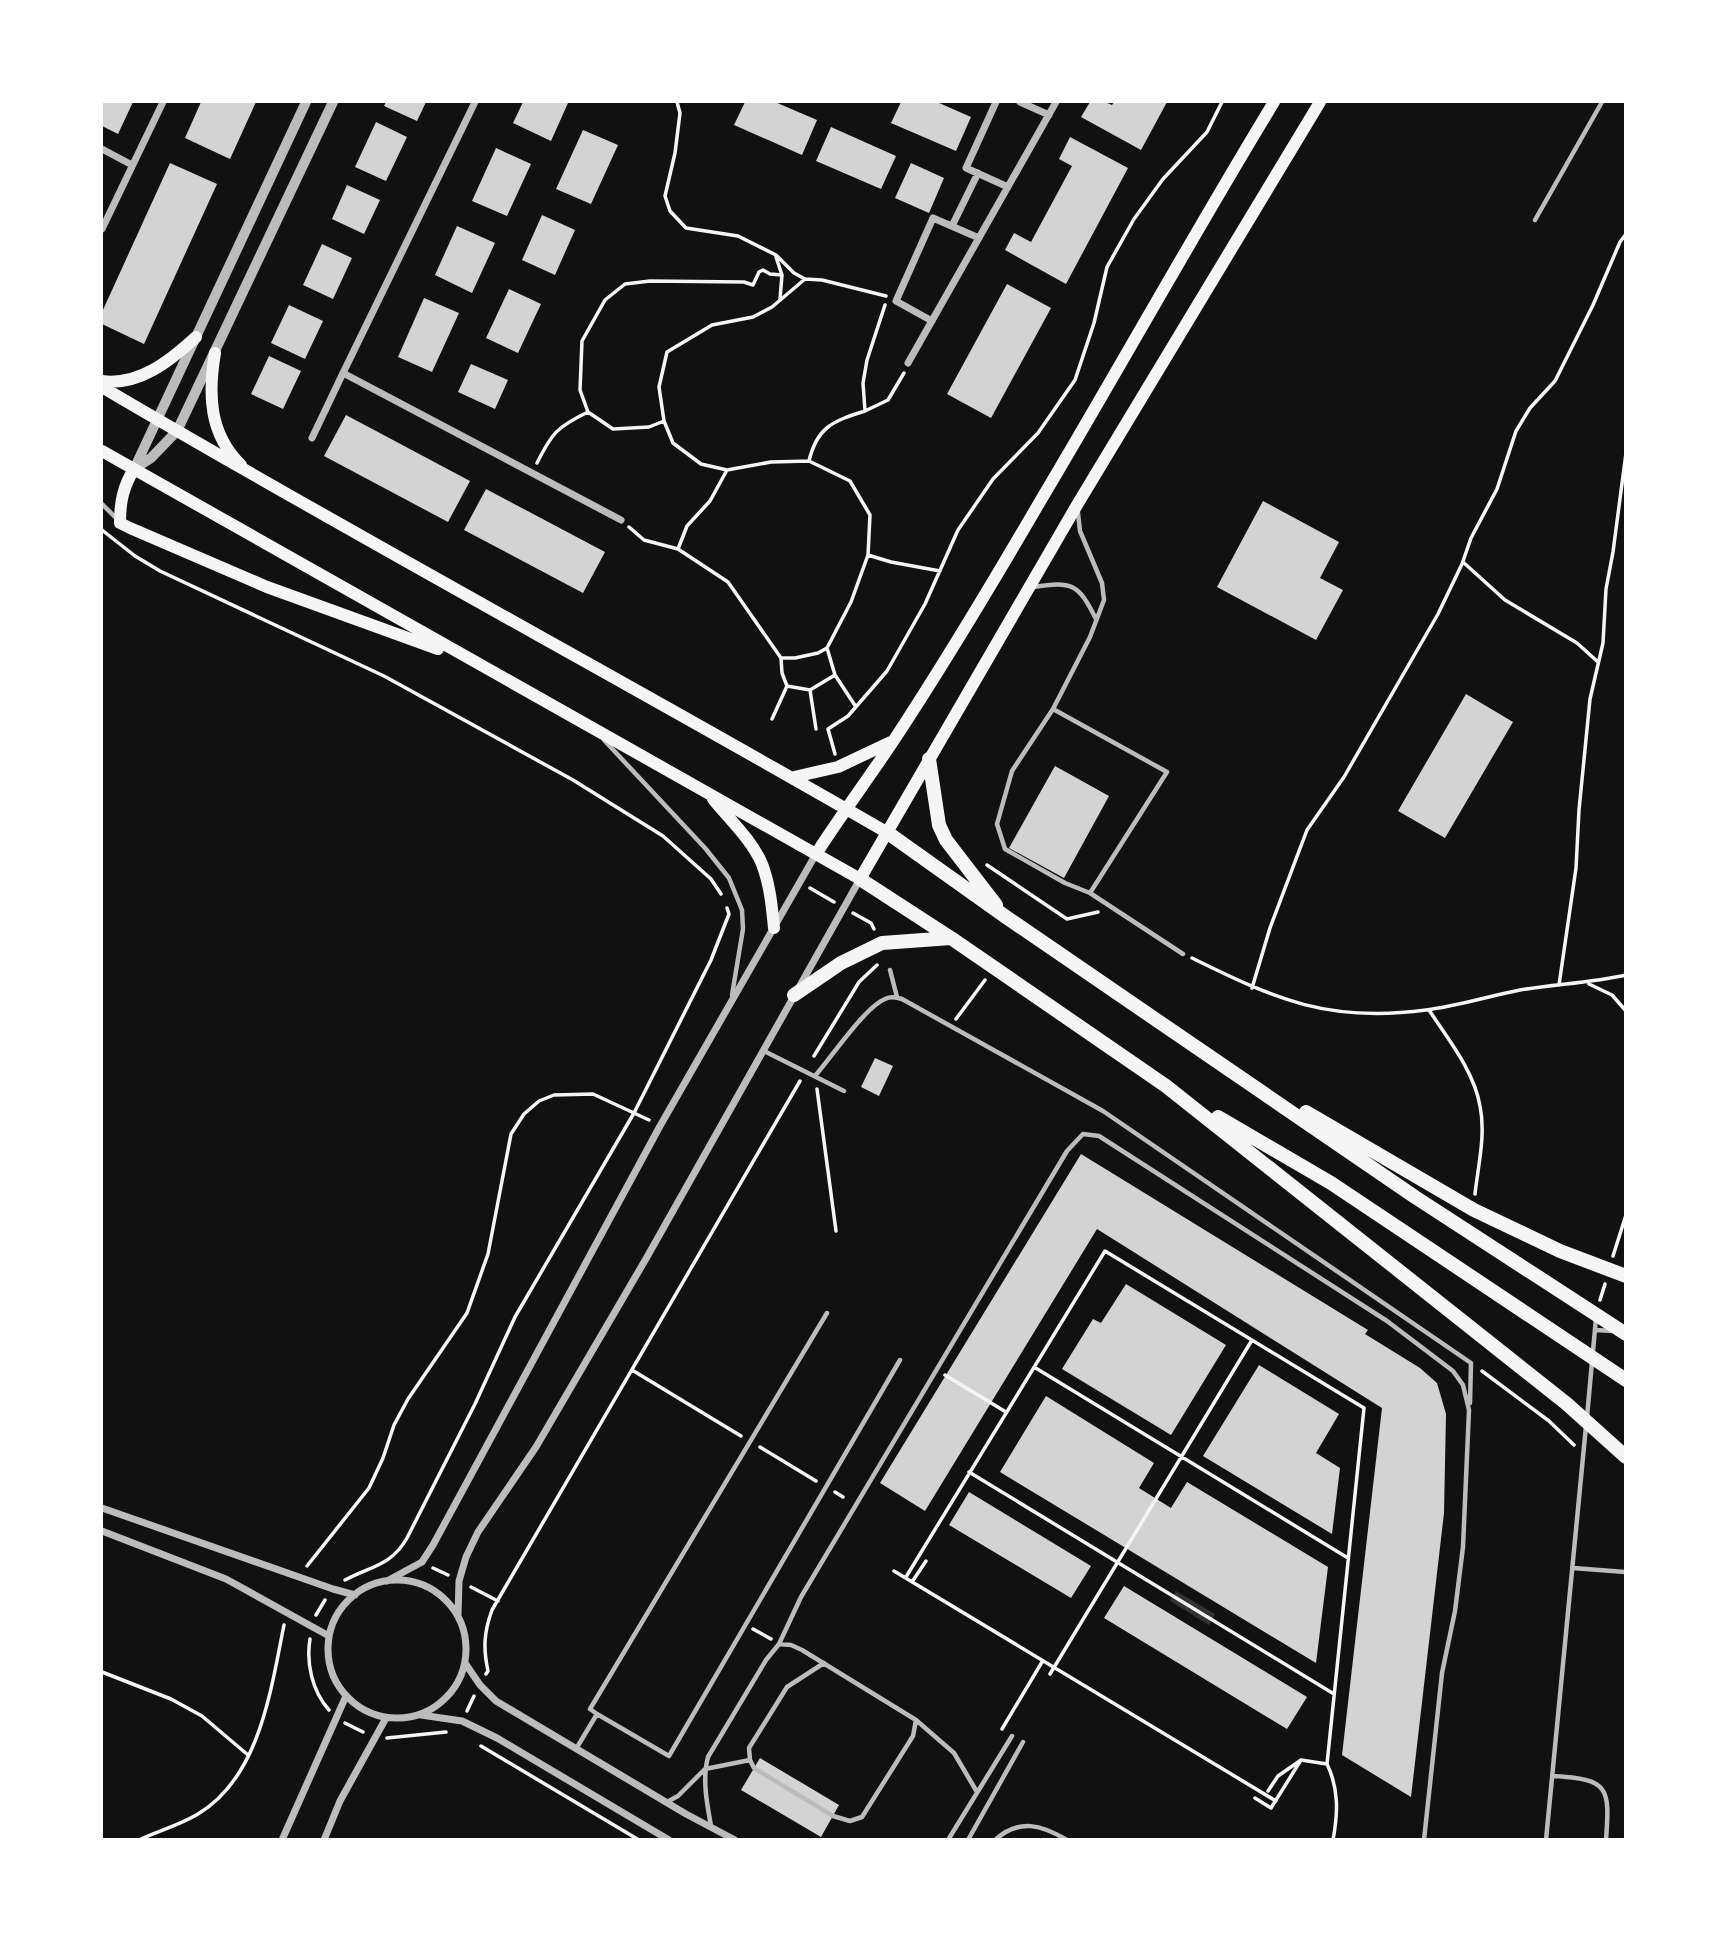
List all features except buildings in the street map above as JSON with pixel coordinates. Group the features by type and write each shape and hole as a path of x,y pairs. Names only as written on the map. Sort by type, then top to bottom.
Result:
{"highway":[{"path":"929,759 939,824 946,840 1006,917"},
{"path":"888,833 1415,1197 1626,1334"},
{"path":"860,879 951,937 1166,1086 1331,1184 1626,1380"},
{"path":"794,995 841,963 882,943 951,937"},
{"path":"1216,1061 1474,1210 1560,1251 1626,1276"},
{"path":"1166,1086 1567,1404 1626,1457"}],"main road":[{"path":"816,854 845,808 894,741 1039,505 1196,230 1274,102"},
{"path":"102,451 860,879 1077,505 1320,102"},
{"path":"102,381 115,383 143,375 176,355 196,337"},
{"path":"215,353 210,388 212,415 227,447 252,475"},
{"path":"102,387 252,475 793,777 888,833"},
{"path":"134,469 124,485 120,523 156,541 267,587 469,660"},
{"path":"793,777 838,767 894,741"},
{"path":"708,793 756,852 762,864 770,894 774,928"}],"street":[{"path":"102,229 163,102"},
{"path":"134,469 306,102"},
{"path":"134,469 151,458 177,431 333,102"},
{"path":"313,438 475,102"},
{"path":"996,102 966,168 1008,187"},
{"path":"1020,102 1049,115"},
{"path":"908,363 1056,102"},
{"path":"102,149 132,165"},
{"path":"953,226 978,173"},
{"path":"932,321 896,301 933,218 979,238"},
{"path":"343,373 621,520"},
{"path":"669,1839 497,1738 461,1721 420,1715 386,1718 371,1714 346,1696 334,1678 328,1658 329,1636 336,1616 355,1595 422,1562 433,1545 660,1126 816,854"},
{"path":"458,1616 459,1581 478,1532 543,1435 860,879"},
{"path":"102,1508 355,1595"},
{"path":"102,1531 226,1579 329,1636"},
{"path":"387,1581 408,1581 428,1587 445,1599 458,1616 464,1631 465,1663 457,1685 441,1703 420,1715"},
{"path":"465,1663 480,1685 496,1701 735,1839"},
{"path":"282,1839 346,1696"},
{"path":"324,1839 340,1801 386,1718"}],"lane":[{"path":"1535,220 1602,102"},
{"path":"102,504 120,523"},
{"path":"1077,505 1080,531 1102,583 1104,600 1090,637 1053,709 1012,771 997,824 1005,849 1065,884 1090,892 1183,954"},
{"path":"1031,587 1060,583 1075,586 1085,596 1096,620"},
{"path":"1053,709 1167,772 1090,892"},
{"path":"594,730 705,848 729,878 737,893 742,910 743,929 731,1003"},
{"path":"890,970 897,998"},
{"path":"815,1076 863,1018 880,1002 889,997 897,998 1103,1111 1471,1363 1463,1546 1455,1611 1442,1673 1424,1839"},
{"path":"764,1051 844,1091"},
{"path":"711,1827 705,1769 713,1745 766,1660 779,1644 801,1597 1067,1151 1083,1135 1099,1136 1119,1147 1387,1321 1454,1371 1463,1385 1469,1410"},
{"path":"1546,1839 1597,1308"},
{"path":"827,1313 590,1709 597,1714 669,1756 900,1360"},
{"path":"1595,1330 1626,1334"},
{"path":"1573,1568 1625,1572"},
{"path":"779,1644 791,1644 916,1720 954,1753 977,1792"},
{"path":"824,1663 787,1687 749,1748 754,1768 833,1816 850,1821 862,1816 913,1736 916,1720"},
{"path":"576,1749 597,1714"},
{"path":"948,1839 1012,1736"},
{"path":"968,1839 1023,1742"},
{"path":"667,1802 678,1796 705,1769 750,1760"},
{"path":"1553,1776 1589,1780 1602,1788 1608,1802 1606,1839"},
{"path":"995,1839 1015,1826 1052,1830 1068,1839"}],"path":[{"path":"677,102 680,113 675,153 665,195 670,211 686,228 737,236 776,254 794,273 805,279 822,280 888,297 867,360 863,383 865,411"},
{"path":"838,767 828,729 856,708 887,671 925,604 958,530 993,479 1038,433 1075,380 1094,324 1107,267 1134,219 1163,179 1207,132 1222,102"},
{"path":"1252,988 1270,928 1307,830 1357,754 1438,614 1463,562 1471,538 1497,489 1516,430 1530,408 1555,381 1626,234"},
{"path":"776,254 782,275 780,299"},
{"path":"664,421 649,426 613,429 588,412 580,390 582,341 605,300 625,284 650,281 744,282 753,285 759,272 763,270 782,275"},
{"path":"781,658 806,656 827,648 851,602 868,555 870,515 850,481 809,461 771,462 727,470 701,464 673,443 664,421 659,387 667,352 712,325 753,317 772,307 805,279"},
{"path":"809,461 813,446 824,428 888,400 901,382 908,363"},
{"path":"532,471 552,434 568,421 588,412"},
{"path":"1559,985 1576,868 1590,699 1599,663 1606,589 1626,453"},
{"path":"678,549 687,526 710,501 727,470"},
{"path":"621,520 644,540 678,549 728,582 781,658 782,673 787,686 772,719"},
{"path":"102,530 127,551 160,571 384,676 573,780 663,836 711,879 722,895"},
{"path":"868,555 940,571"},
{"path":"1463,562 1505,600 1577,643 1599,663"},
{"path":"827,648 835,675 856,708"},
{"path":"787,686 810,690 835,675"},
{"path":"810,690 816,729"},
{"path":"980,858 1067,919 1096,914 1108,904"},
{"path":"726,905 729,914 711,960 634,1113 515,1317 440,1476 400,1551 387,1562 347,1579 333,1589 311,1626 308,1651 312,1680 322,1702 337,1718 374,1738 456,1732 488,1671 484,1653 485,1631 492,1610 859,982 867,972 887,959"},
{"path":"1183,954 1252,988 1299,1005 1349,1014 1392,1014 1429,1010 1521,990 1587,983 1626,975"},
{"path":"964,1007 994,968"},
{"path":"1587,983 1612,995 1626,1011"},
{"path":"1429,1010 1462,1062 1477,1092 1481,1108 1482,1129 1475,1205"},
{"path":"815,1076 836,1231"},
{"path":"299,1577 369,1488 394,1425 408,1399 467,1313 488,1254 511,1134 524,1114 539,1101 554,1096 593,1094 660,1126"},
{"path":"905,1577 1105,1251 1364,1408 1327,1764 1335,1781 1338,1816 1333,1839"},
{"path":"1050,1675 1252,1340"},
{"path":"1471,1363 1549,1421 1584,1454"},
{"path":"1034,1367 1348,1558"},
{"path":"632,1370 843,1497"},
{"path":"936,1370 1006,1412"},
{"path":"969,1472 1334,1693"},
{"path":"912,1582 926,1562"},
{"path":"894,1571 1276,1801"},
{"path":"139,1839 198,1814 220,1796 248,1755 259,1734 269,1697 286,1612"},
{"path":"759,1633 765,1636"},
{"path":"999,1734 1042,1662"},
{"path":"102,1672 171,1699 202,1716 248,1755"},
{"path":"479,1745 639,1839"},
{"path":"1268,1791 1278,1776 1301,1760 1327,1764"},
{"path":"1255,1798 1271,1808 1301,1760"}],"shaded area":[{"path":"1176,1591 1215,1614 1209,1625 1170,1601"}]}
